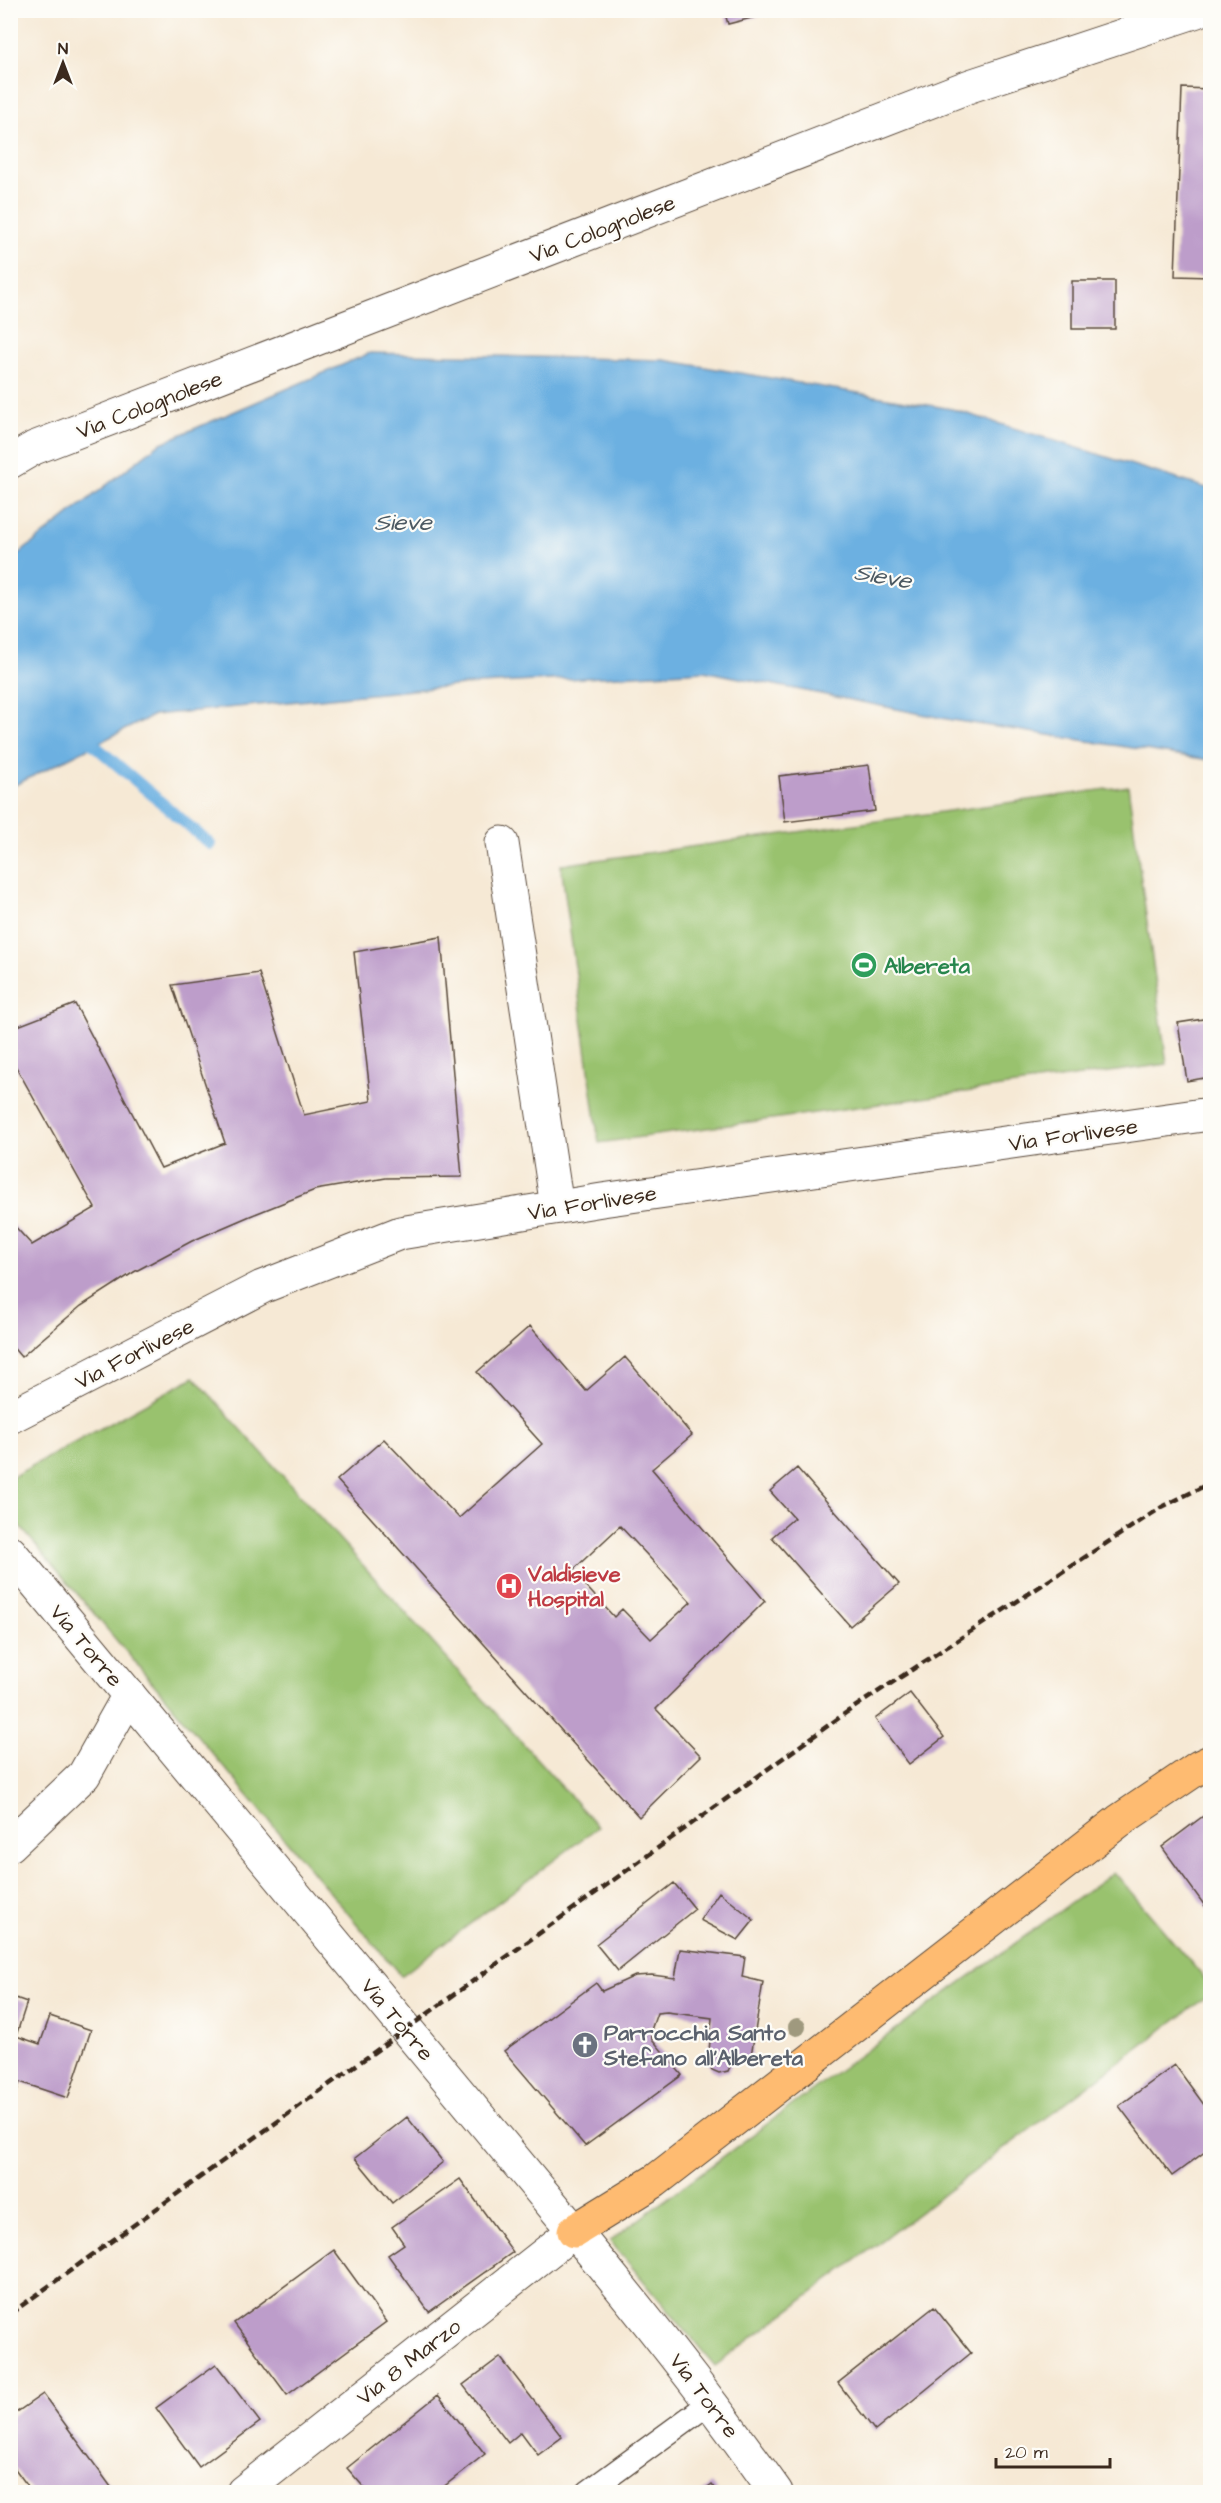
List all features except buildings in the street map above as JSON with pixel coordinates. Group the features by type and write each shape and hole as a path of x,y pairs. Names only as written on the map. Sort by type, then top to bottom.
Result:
{"main road":[{"path":"574,2230 655,2181 1119,1821 1210,1762"}],"street":[{"name":"Via Colognolese","path":"10,462 34,448 970,86 1200,10"},
{"path":"502,843 557,1207"},
{"name":"Via Forlivese","path":"10,1417 262,1287 392,1236 557,1207 1210,1114"},
{"name":"Via Torre","path":"10,1552 640,2310 711,2402 776,2493"},
{"path":"10,1845 84,1775 129,1695"},
{"name":"Via 8 Marzo","path":"243,2493 574,2230"}],"lane":[{"path":"588,2493 711,2402"}],"green space":[{"name":"Albereta","path":"1128,786 1167,1064 599,1143 561,865"},
{"path":"194,1377 598,1827 401,1976 12,1517 12,1477"},
{"path":"1114,1872 1210,1985 1210,1994 715,2366 610,2241 838,2071"}],"water":[{"name":"Sieve","path":"370,353 664,360 952,409 1210,489 1210,760 952,720 704,671 464,685 154,715 11,787 11,560 159,444"}],"waterway":[{"path":"94,745 210,844"}],"railway":[{"path":"10,2314 847,1712 1162,1507 1210,1483"}],"place":[{"name":"Albereta","path":"864,965"},
{"name":"Valdisieve Hospital","path":"509,1586"},
{"name":"Parrocchia Santo Stefano all'Albereta","path":"585,2045"}]}
